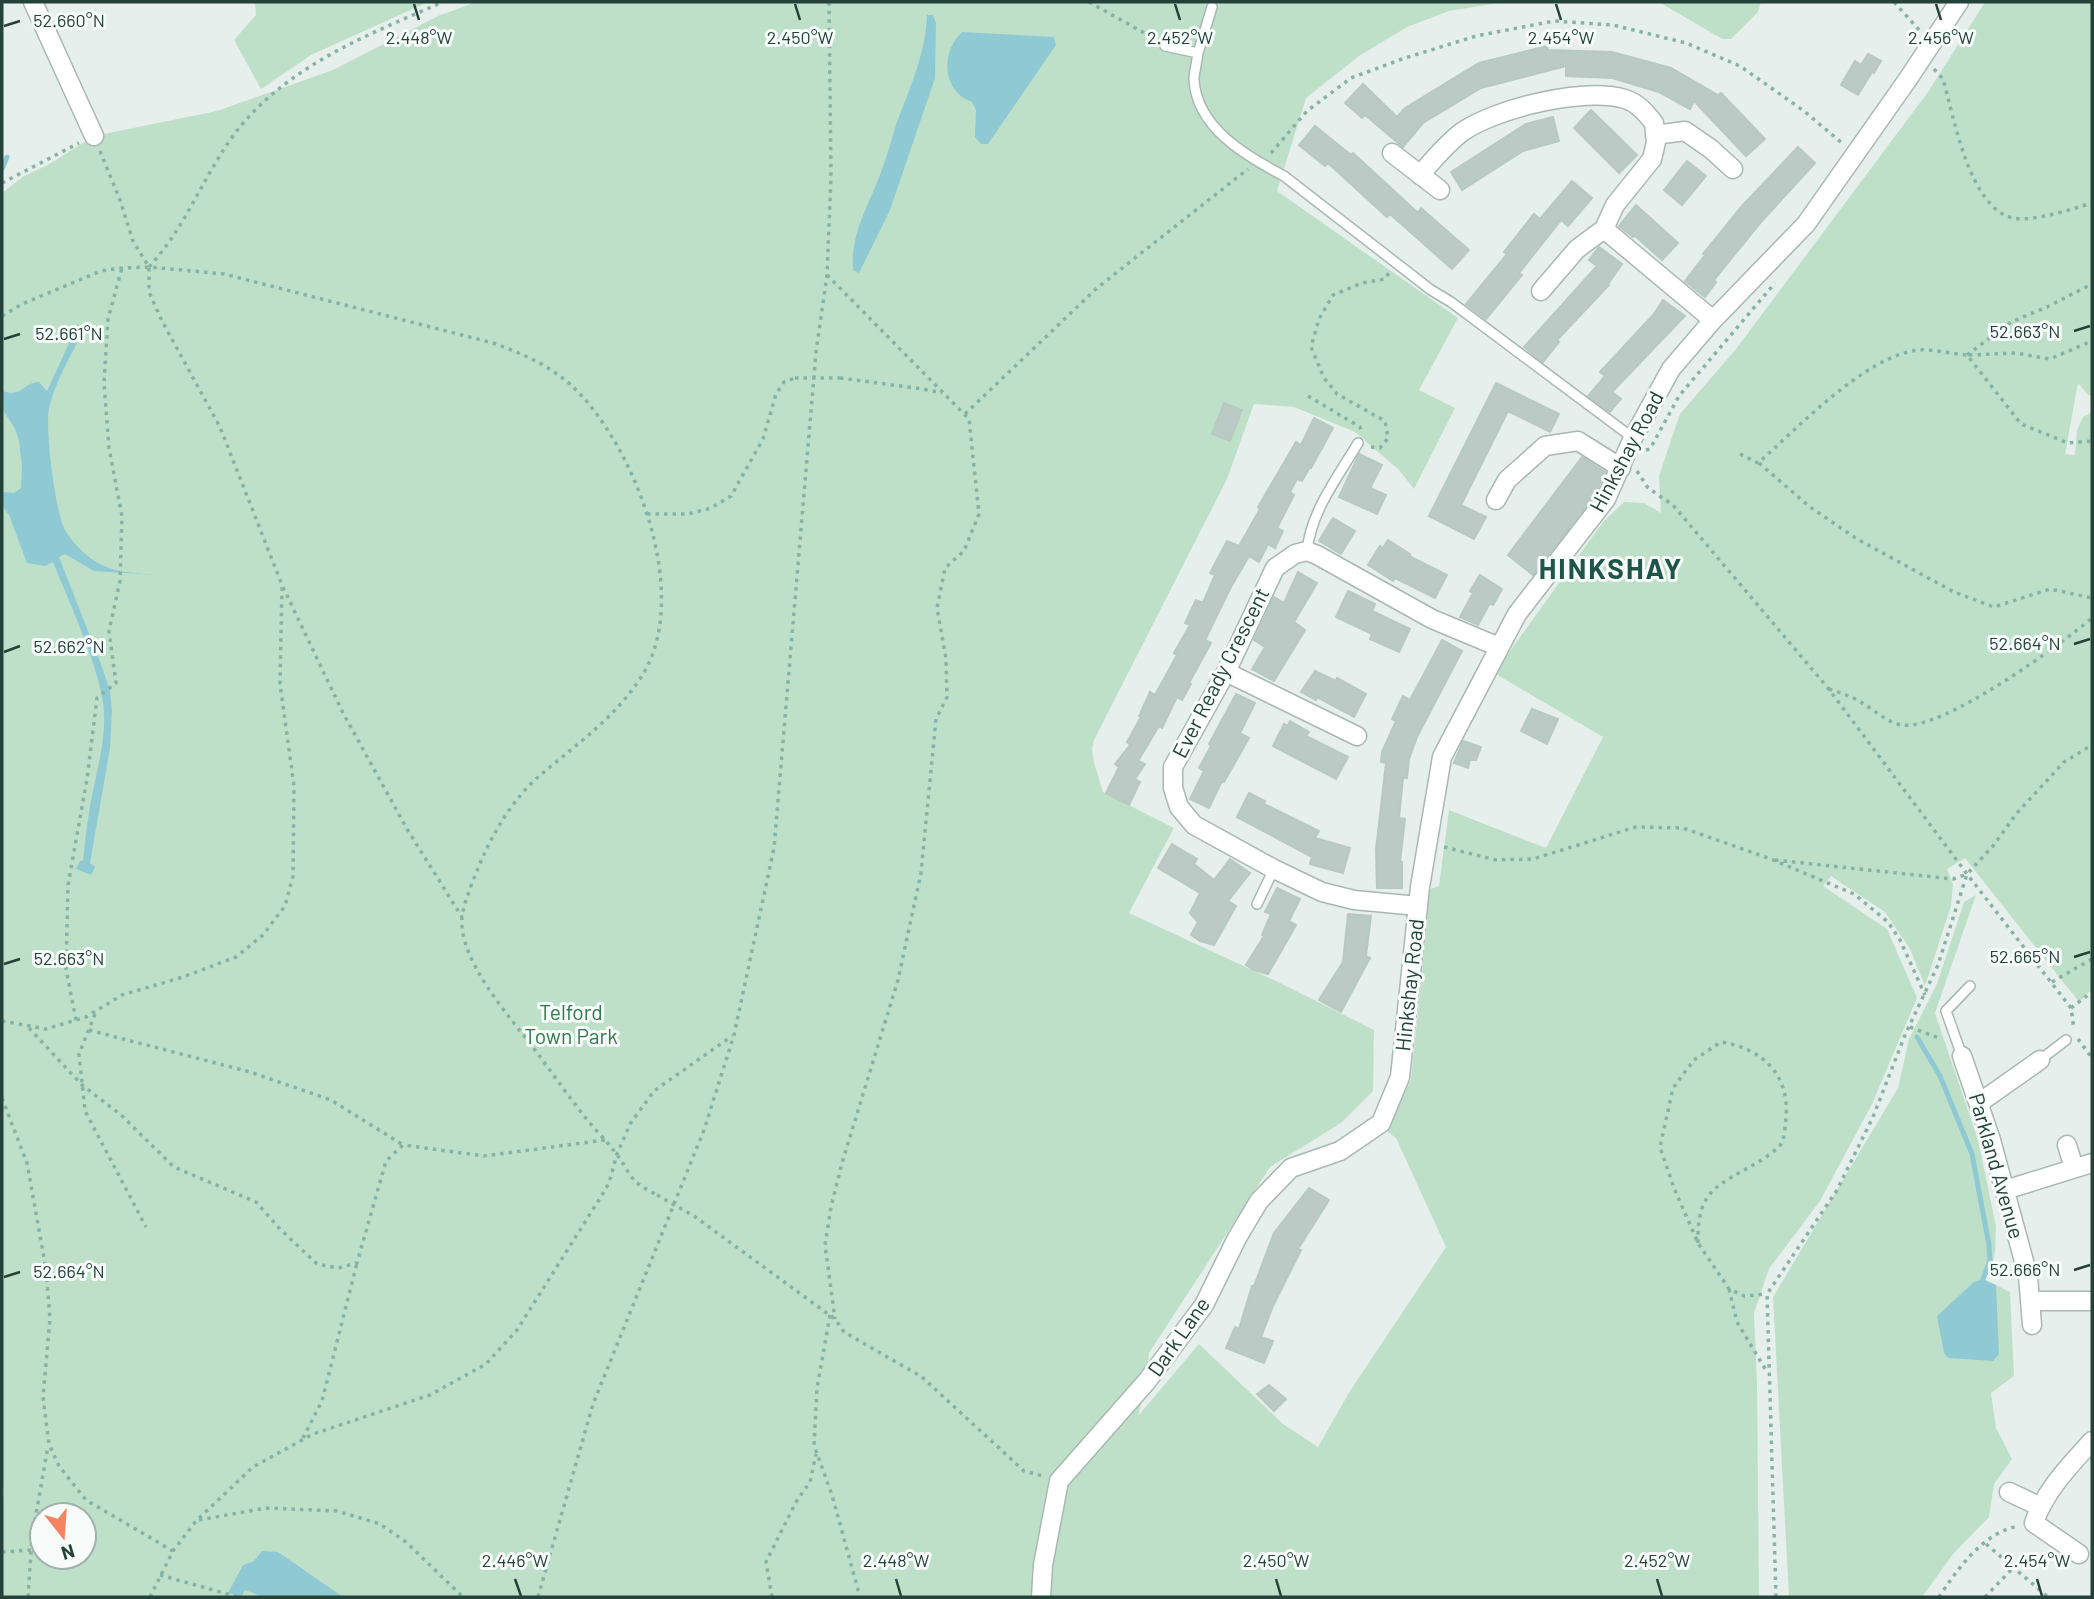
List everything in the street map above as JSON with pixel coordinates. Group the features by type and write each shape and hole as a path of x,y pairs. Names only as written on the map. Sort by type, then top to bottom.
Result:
{"street":[{"path":"33,2 94,136"},
{"name":"Hinkshay Road","path":"1381,1123 1400,1077 1418,906 1442,757 1517,614 1606,499 1671,369 1713,320 1806,224 1959,2"},
{"path":"1420,175 1443,149 1463,132 1486,119 1538,104 1574,97 1607,96 1626,99 1646,113 1654,123 1655,152 1652,159 1615,205 1604,229 1577,250 1541,291"},
{"path":"1655,135 1685,131 1733,169"},
{"path":"1392,153 1440,190"},
{"path":"1604,229 1713,320"},
{"path":"1496,500 1507,480 1545,446 1577,441 1627,454"},
{"path":"1307,551 1432,619 1499,648"},
{"name":"Ever Ready Crescent","path":"1307,551 1295,554 1275,568 1226,672 1172,766 1173,788 1180,807 1194,825 1274,869 1322,892 1354,900 1418,906"},
{"path":"1226,672 1357,736"},
{"name":"Parkland Avenue","path":"1962,1056 1979,1103 2028,1276 2032,1325"},
{"path":"1979,1103 2040,1060"},
{"name":"Dark Lane","path":"1059,1481 1147,1381 1204,1305 1237,1238 1259,1201 1291,1167 1340,1151 1381,1123"},
{"path":"2067,1144 2074,1168"},
{"path":"2005,1190 2092,1163"},
{"path":"2032,1301 2092,1301"},
{"path":"2038,1515 2067,1468 2092,1441"},
{"path":"1041,1597 1043,1565 1059,1481"},
{"path":"2009,1492 2079,1554"}],"lane":[{"path":"1212,7 1198,53 1194,80 1201,111 1223,136 1257,162 1284,176 1397,263 1627,454"},
{"path":"1165,46 1198,53"},
{"path":"1307,551 1309,532 1318,510 1358,443"},
{"path":"1256,904 1274,869"},
{"path":"1962,1056 1946,1011 1970,986"},
{"path":"2040,1060 2066,1040"}],"path":[{"path":"149,267 167,247 233,136 267,97 308,66 443,2"},
{"path":"538,1597 593,1404 704,1130 734,1035 774,848 816,352 827,275 831,177 829,2"},
{"path":"1089,2 1165,46"},
{"path":"1894,2 1931,44"},
{"path":"1930,65 1943,79 1965,159 1982,193 1992,206 2013,218 2042,216 2092,203"},
{"path":"2,183 94,136 133,241 149,267 149,292 220,427 282,585 349,724 407,830 462,917 466,944 480,977 636,1182 694,1216 830,1315 844,1332 922,1377 1024,1471 1059,1481"},
{"path":"1308,396 1360,427 1362,435 1358,443 1380,448 1388,438 1385,421 1337,394 1324,378 1311,347 1319,319 1333,295 1362,283 1385,279 1397,263"},
{"path":"2,316 22,304 100,271 149,267 224,274 493,343 526,355 572,386 593,410 626,464 648,514 661,571 662,600 654,650 644,673 606,719 534,781 513,805 477,870 462,917"},
{"path":"76,1020 66,969 68,885 87,779 97,698 116,683 109,631 120,581 122,516 109,448 104,383 108,319 122,268"},
{"path":"827,275 969,419 979,514 964,551 946,568 937,608 946,659 947,697 936,719 921,873 898,980 831,1207 825,1245 835,1319"},
{"path":"1967,355 2011,322 2048,307 2092,284"},
{"path":"1758,463 1853,380 1884,359 1919,350 1967,355 2016,352 2050,359 2092,341"},
{"path":"1967,355 2021,424 2068,443 2092,441"},
{"path":"648,514 688,514 712,508 732,496 763,439 776,394 784,382 795,378 840,378 923,388 945,394"},
{"path":"1740,453 1758,463 1810,507 1857,539 1954,592 1994,607 2050,589 2092,598"},
{"path":"1627,454 1648,488 1673,505 1828,688 2071,1008 2092,992"},
{"path":"2,1021 46,1029 96,1012 122,995 183,977 236,957 264,935 285,906 293,876 295,786 280,684 282,585"},
{"path":"1828,688 1863,703 1881,716 1902,725 1922,722 1944,716 2016,674 2092,618"},
{"path":"1776,1597 1767,1294 1837,1190 1873,1117 1938,965 1967,874 1993,846 2017,813 2064,762 2092,745"},
{"path":"1427,843 1496,860 1533,859 1636,828 1683,828 1771,859 1854,894 1888,922 1900,940 1925,995"},
{"path":"1771,859 1953,879 1967,874"},
{"path":"2052,982 2092,959"},
{"path":"96,1012 79,1054 85,1111 146,1227"},
{"path":"1910,1027 1940,1038 1962,1056"},
{"path":"29,1028 82,1085 121,1115 174,1167 256,1202 279,1229 317,1265 338,1268 357,1263"},
{"path":"89,1030 250,1072 331,1100 402,1145 484,1156 605,1140"},
{"path":"150,1597 173,1551 196,1521 253,1467 313,1434 430,1395 486,1364 517,1330 603,1195 631,1124 654,1091 734,1035"},
{"path":"1698,1243 1700,1209 1711,1191 1764,1158 1781,1144 1784,1130 1784,1090 1778,1073 1768,1061 1748,1050 1721,1042 1694,1060 1673,1088 1660,1147 1698,1243 1729,1289 1737,1322 1768,1372"},
{"path":"2,1098 27,1163 46,1269 50,1320 43,1397 49,1444 59,1466 86,1500 173,1551"},
{"path":"302,1440 322,1401 386,1161 402,1145"},
{"path":"1729,1289 1744,1296 1767,1294"},
{"path":"830,1315 817,1388 814,1446 832,1495 860,1597"},
{"path":"37,1501 49,1444"},
{"path":"772,1597 766,1562 796,1502 810,1482 817,1452"},
{"path":"196,1521 266,1508 337,1511 369,1520 407,1542 463,1597"},
{"path":"1939,1597 1960,1565 1985,1543 2038,1515"},
{"path":"1985,1543 2048,1597"},
{"path":"2,1552 28,1550"},
{"path":"1985,1597 2014,1567"},
{"path":"27,1597 29,1571"},
{"path":"160,1576 238,1597"},
{"path":"214,1591 214,1597"}],"green space":[{"path":"255,2 428,2 311,55 261,89 234,40 256,15"},
{"name":"Telford Town Park","path":"476,2 1504,2 1449,11 1407,27 1359,56 1306,98 1277,191 1458,318 1419,390 1455,408 1414,489 1399,470 1355,432 1294,407 1254,404 1227,479 1094,740 1092,749 1103,792 1174,828 1129,913 1374,1030 1373,1091 1341,1123 1270,1167 1149,1353 1147,1381 1138,1416 1199,1344 1283,1424 1318,1447 1350,1391 1446,1247 1396,1138 1385,1130 1411,1080 1428,890 1439,886 1449,810 1546,848 1603,737 1494,673 1603,522 1624,502 1644,503 1661,513 1659,476 1680,414 1736,349 1928,92 1985,2 2092,2 2092,395 2088,395 2078,383 2065,454 2075,455 2077,430 2083,417 2092,412 2092,989 2079,1002 1965,858 1947,869 1953,884 1951,906 1925,986 1910,949 1885,912 1831,876 1823,886 1887,929 1917,998 1872,1104 1820,1201 1769,1269 1754,1313 1759,1597 2,1597 2,193 24,176 48,165 94,136 217,111 333,70 438,16"},
{"path":"1659,2 1761,2 1758,12 1731,39 1722,39"},
{"path":"1976,895 1935,1013 1978,1140 1996,1226 1991,1270 1983,1279 1974,1283 1996,1306 1996,1285 2010,1292 2014,1376 1991,1393 1996,1428 2012,1459 1994,1484 1989,1517 1953,1554 1922,1597 1789,1597 1773,1297 1898,1088 1909,1039 1937,984 1964,902"}],"water":[{"path":"927,15 933,15 936,23 935,78 890,210 859,273 853,270 857,232 916,71 924,43"},
{"path":"962,32 1054,37 1056,45 988,144 981,144 975,137 976,110 972,102 962,97 950,81 950,50"},
{"path":"78,324 84,330 60,378 48,418 54,489 61,520 75,543 102,565 125,572 157,575 94,571 65,554 59,557 110,691 110,748 90,863 95,867 91,875 76,869 80,861 83,861 101,749 104,724 102,694 83,636 53,562 45,566 27,563 9,515 2,505 4,492 14,493 21,488 22,466 15,429 2,408 2,391 14,393 29,384 39,382 47,391"},
{"path":"1983,1279 1996,1285 1999,1354 1993,1361 1948,1358 1944,1353 1937,1316 1974,1282"},
{"path":"262,1551 278,1552 343,1597 263,1597 245,1590 241,1597 228,1593 243,1565 254,1561"}],"building":[{"path":"1547,46 1548,50 1612,52 1671,68 1718,95 1721,93 1765,139 1746,156 1694,101 1690,109 1659,92 1612,78 1566,76 1566,66 1481,88 1423,123 1403,147 1365,115 1362,118 1345,103 1363,84 1397,117 1405,108 1479,63"},
{"path":"1868,54 1881,61 1858,95 1841,85 1855,61 1861,65"},
{"path":"1591,110 1637,155 1619,173 1574,128"},
{"path":"1553,117 1559,141 1523,151 1462,190 1451,172 1526,124"},
{"path":"1315,126 1351,155 1353,153 1418,213 1421,208 1469,250 1452,269 1390,214 1387,217 1328,163 1325,166 1299,145"},
{"path":"1798,147 1815,163 1761,222 1714,280 1716,282 1705,297 1685,281 1742,206"},
{"path":"1687,161 1706,176 1682,205 1664,190"},
{"path":"1572,181 1592,198 1568,226 1561,220 1519,273 1522,275 1486,319 1466,304 1507,254 1504,252 1534,214 1540,219"},
{"path":"1636,205 1678,243 1662,260 1634,235 1633,237 1619,226"},
{"path":"1599,247 1622,264 1609,285 1557,340 1559,342 1543,362 1524,347 1597,266 1589,260"},
{"path":"1663,300 1685,316 1612,392 1621,399 1610,412 1588,396 1605,376 1600,372 1654,314"},
{"path":"1496,383 1559,414 1550,432 1508,411 1461,505 1486,517 1474,539 1429,516"},
{"path":"1224,403 1242,410 1230,441 1212,434"},
{"path":"1314,418 1333,428 1311,468 1302,481 1297,479 1290,492 1294,495 1277,528 1283,531 1275,548 1268,544 1259,562 1249,556 1231,587 1205,640 1211,643 1189,683 1191,684 1182,700 1177,697 1162,728 1159,726 1138,761 1145,764 1135,779 1140,782 1129,805 1106,793 1119,767 1115,764 1130,745 1127,742 1141,717 1139,716 1150,692 1155,695 1177,655 1174,653 1190,625 1185,623 1196,600 1203,603 1215,575 1210,573 1227,541 1239,546 1296,442 1301,445"},
{"path":"1359,454 1382,465 1370,488 1386,495 1377,514 1339,497"},
{"path":"1582,457 1605,472 1596,493 1533,575 1508,555"},
{"path":"1333,518 1355,531 1341,554 1319,541"},
{"path":"1388,540 1410,554 1409,556 1447,575 1435,598 1395,578 1393,581 1368,565 1380,546 1383,548"},
{"path":"1298,572 1317,583 1294,622 1305,630 1274,681 1252,669 1265,647 1254,640 1274,597 1284,603"},
{"path":"1480,575 1502,589 1493,605 1490,603 1478,625 1460,617 1473,593 1470,591"},
{"path":"1348,591 1375,604 1372,611 1410,629 1399,652 1370,639 1372,634 1336,617"},
{"path":"1442,640 1462,651 1417,737 1409,759 1407,778 1403,778 1399,818 1405,819 1400,862 1402,888 1377,888 1376,849 1386,763 1381,762 1382,752 1396,721 1392,719 1403,696 1410,700"},
{"path":"1315,671 1336,681 1337,678 1366,694 1354,717 1317,697 1316,700 1301,692"},
{"path":"1236,694 1255,703 1240,733 1249,738 1224,782 1222,781 1209,808 1190,799 1204,771 1199,768 1211,746 1209,744"},
{"path":"1532,709 1558,719 1547,744 1521,731"},
{"path":"1290,721 1309,732 1306,736 1348,757 1336,779 1273,746 1284,724 1288,726"},
{"path":"1463,741 1481,747 1476,760 1470,760 1468,768 1454,763"},
{"path":"1249,793 1265,801 1264,804 1319,831 1315,838 1350,848 1343,873 1310,864 1312,857 1237,817"},
{"path":"1172,844 1197,859 1194,864 1214,880 1230,859 1250,873 1228,901 1236,906 1214,945 1191,935 1198,922 1190,913 1200,893 1158,868"},
{"path":"1277,888 1300,899 1289,921 1296,925 1268,974 1246,965 1264,936 1262,935 1271,914 1265,912"},
{"path":"1348,914 1371,916 1366,956 1370,958 1341,1012 1319,1000 1343,962"},
{"path":"1309,1188 1329,1200 1298,1249 1301,1250 1273,1306 1261,1337 1273,1341 1264,1363 1226,1348 1235,1327 1239,1329 1252,1286 1274,1233"},
{"path":"1269,1385 1286,1399 1274,1411 1257,1394"}],"waterway":[{"path":"2,169 7,157"},
{"path":"1917,1037 1940,1076 1972,1154 1989,1245 1990,1261 1983,1279"}],"district":[{"name":"HINKSHAY","path":"1611,569"}]}
